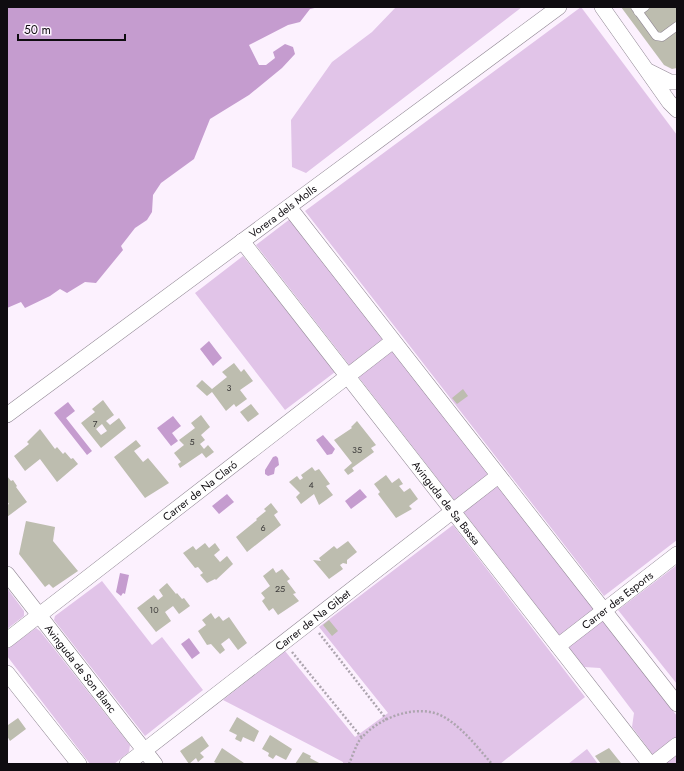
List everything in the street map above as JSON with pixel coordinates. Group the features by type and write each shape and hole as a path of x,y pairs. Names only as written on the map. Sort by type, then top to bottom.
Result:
{"street":[{"name":"Vorera dels Molls","path":"7,415 559,7"},
{"path":"602,7 649,71 669,102 677,110"},
{"path":"649,71 670,82 677,82"},
{"path":"289,207 677,704"},
{"name":"Avinguda de Sa Bassa","path":"242,241 650,764"},
{"name":"Carrer de Na Claró","path":"7,640 393,341"},
{"name":"Carrer de Na Gibet","path":"127,764 498,476"},
{"name":"Carrer des Esports","path":"558,646 677,554"},
{"name":"Avinguda de Son Blanc","path":"7,574 155,764"},
{"path":"7,673 78,764"},
{"path":"653,764 677,745"}],"lane":[{"path":"639,9 656,36 662,37 677,26"}],"path":[{"path":"310,622 387,720"},
{"path":"284,642 362,738"},
{"path":"349,764 359,741 375,726 404,713 417,711 442,716 464,731 492,764"}],"shaded area":[{"path":"7,7 319,7 310,9 300,22 288,25 249,45 259,65 266,65 275,58 273,52 285,44 293,47 295,54 282,68 249,95 210,119 194,159 161,183 153,195 152,212 147,220 135,228 121,246 123,250 96,283 85,282 67,293 60,289 50,296 25,308 21,302 7,308"},
{"path":"396,7 522,7 306,173 292,167 291,120 332,62 372,32"},
{"path":"581,7 677,135 677,540 604,596 305,211"},
{"path":"290,219 677,716 677,764 660,764 632,727 634,713 600,668 584,667 256,245"},
{"path":"243,256 335,372 285,410 195,293"},
{"path":"209,341 222,358 213,366 200,349"},
{"path":"68,402 75,411 66,418 92,451 87,455 54,413"},
{"path":"173,416 181,426 172,433 178,441 171,446 157,428"},
{"path":"323,435 335,449 332,454 327,455 316,440"},
{"path":"276,456 278,458 279,465 275,468 274,474 268,476 265,474 265,470 273,457"},
{"path":"360,489 367,497 351,509 345,501"},
{"path":"227,494 234,502 219,514 212,506"},
{"path":"453,525 585,697 500,764 343,764 343,762 223,700 285,651 355,737 388,713 319,627"},
{"path":"677,565 677,684 618,610"},
{"path":"120,573 129,575 125,594 123,593 121,596 116,592"},
{"path":"102,581 152,645 162,637 203,690 145,736 54,620 55,616"},
{"path":"7,588 24,611 24,616 7,629"},
{"path":"36,628 40,631 130,745 129,752 114,764 90,764 7,656 7,649"},
{"path":"189,638 200,653 192,659 181,644"},
{"path":"587,749 598,764 568,764"}],"building":[{"path":"621,7 677,7 677,68 672,69 664,65"},
{"path":"234,363 241,372 244,369 253,381 240,390 247,399 236,407 234,404 226,411 212,392 207,396 196,386 202,380 212,389 227,377 222,372"},
{"path":"463,389 468,396 457,404 452,398"},
{"path":"103,400 114,415 106,421 110,425 119,418 126,428 101,448 81,423 95,412 92,409","holes":["102,424 107,431 101,435 96,429"]},
{"path":"251,404 259,414 248,422 240,412"},
{"path":"201,415 210,427 201,435 205,440 200,444 204,449 208,445 214,452 206,458 202,453 180,468 178,464 181,462 174,453 184,445 179,440 195,428 191,423"},
{"path":"357,421 376,445 371,448 374,452 352,468 354,471 348,475 344,470 352,463 334,440 352,428 351,427"},
{"path":"40,429 55,449 57,447 63,454 65,452 78,464 57,482 40,459 25,471 14,456 29,444 27,442"},
{"path":"136,440 141,446 134,451 143,462 148,458 169,483 145,498 114,457"},
{"path":"312,467 315,471 319,469 330,484 326,486 333,495 319,505 314,494 301,504 296,497 300,493 289,482 297,476 300,480 303,478 301,475"},
{"path":"386,475 392,483 399,478 403,484 399,486 404,492 410,488 418,499 409,506 412,509 396,518 378,494 380,492 374,484"},
{"path":"7,476 11,481 13,480 17,486 16,487 27,502 7,517 7,505 9,504 7,501"},
{"path":"271,503 278,512 274,515 281,525 247,552 236,537 257,520 256,519 266,511 264,509"},
{"path":"26,521 55,527 53,541 78,571 53,588 49,584 45,587 19,554"},
{"path":"348,541 357,552 347,560 347,564 343,563 340,565 343,569 329,579 313,560 321,561 319,558 334,546 337,549"},
{"path":"205,543 209,548 215,543 220,550 214,555 220,562 227,556 233,564 216,580 215,579 207,583 200,575 203,573 198,567 195,568 183,553 193,546 196,550"},
{"path":"273,568 276,573 282,569 290,579 287,581 296,593 293,594 299,601 278,615 273,608 269,611 262,601 265,598 261,593 270,586 263,576"},
{"path":"167,583 176,594 177,593 182,599 184,598 190,606 179,614 173,606 165,612 171,621 156,632 137,608 154,595 158,600 163,596 159,590"},
{"path":"211,613 215,619 219,616 223,621 229,617 247,643 238,650 229,638 221,644 225,650 220,654 211,644 207,645 198,631 206,625 202,620"},
{"path":"329,620 338,631 332,636 323,625"},
{"path":"237,717 259,731 254,742 243,737 241,742 235,739 237,735 229,731"},
{"path":"18,718 26,729 10,741 7,736 7,724 8,725"},
{"path":"270,735 292,749 286,760 276,755 273,759 268,756 269,753 262,749"},
{"path":"202,736 209,746 200,753 204,757 198,762 196,758 189,764 180,751"},
{"path":"222,748 244,763 218,764 214,762"},
{"path":"609,748 621,763 620,764 601,764 595,756"},
{"path":"303,752 311,756 310,758 321,764 295,764"}]}
